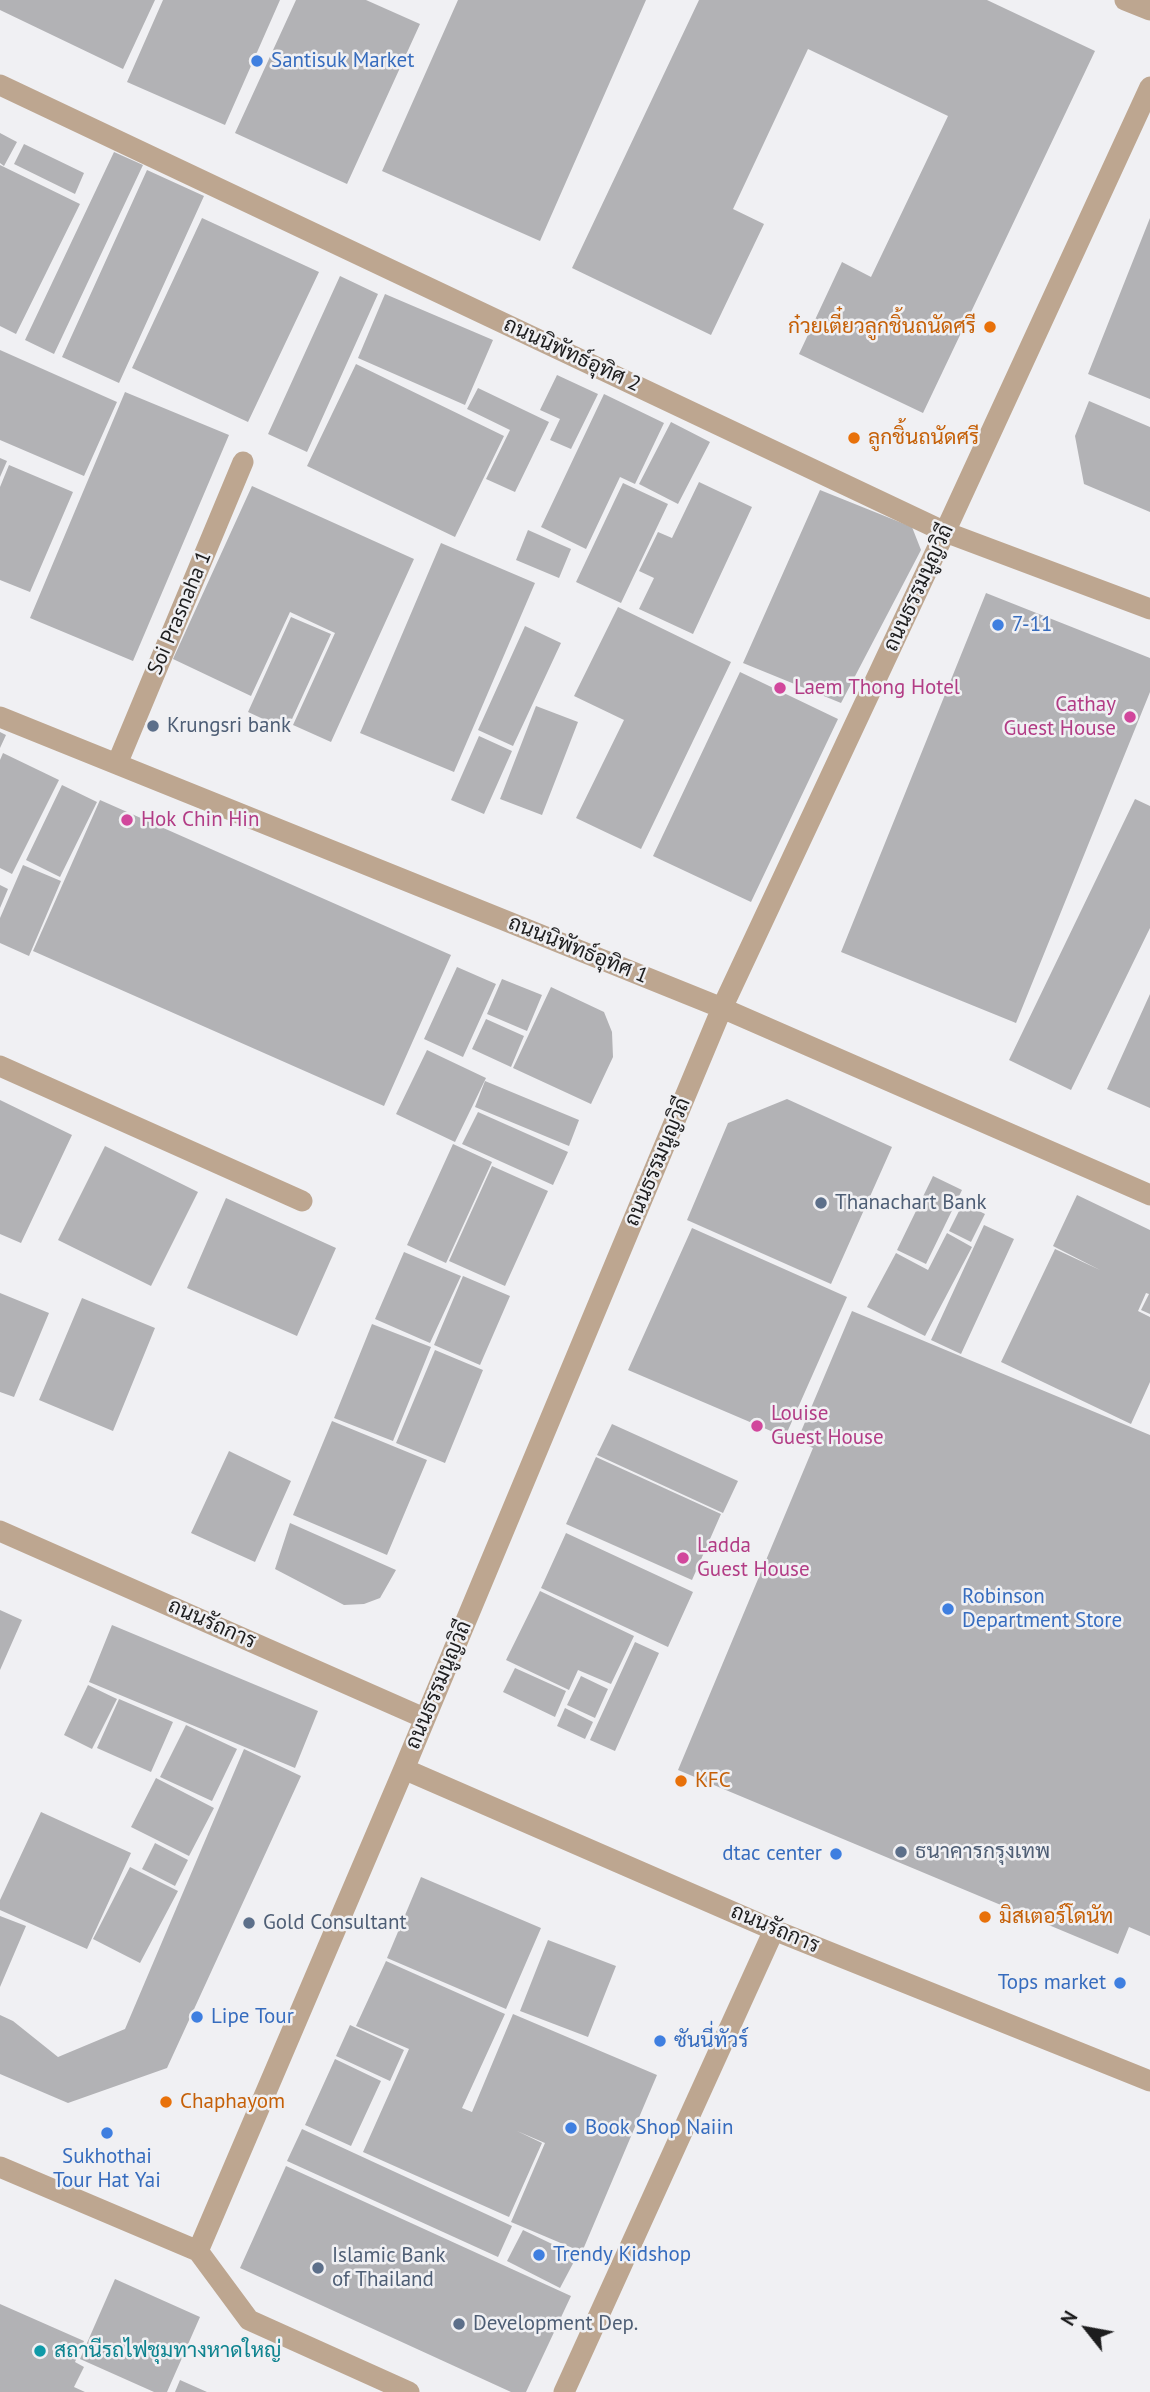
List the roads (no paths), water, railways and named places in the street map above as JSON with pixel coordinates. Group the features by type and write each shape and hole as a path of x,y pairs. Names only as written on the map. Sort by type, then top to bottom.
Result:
{"street":[{"path":"1125,0 1150,10"},
{"name":"ถนนนิพัทธ์อุทิศ 2","path":"0,85 945,532 1150,609"},
{"name":"ถนนธรรมนูญวิถี","path":"198,2252 404,1769 722,1008 1150,87"},
{"name":"Soi Prasnaha 1","path":"117,764 243,462"},
{"name":"ถนนนิพัทธ์อุทิศ 1","path":"0,717 722,1008 1150,1195"},
{"path":"0,1066 302,1201"},
{"name":"ถนนรัถการ","path":"0,1531 425,1718"},
{"name":"ถนนรัถการ","path":"404,1769 774,1930 1150,2081"},
{"path":"564,2392 774,1930"},
{"path":"0,2167 198,2252 249,2320 409,2392"}],"place":[{"name":"Santisuk Market","path":"257,61"},
{"name":"ก๋วยเตี๋ยวลูกชิ้นถนัดศรี","path":"990,327"},
{"name":"ลูกชิ้นถนัดศรี","path":"854,438"},
{"name":"7-11","path":"998,625"},
{"name":"Laem Thong Hotel","path":"780,688"},
{"name":"Cathay Guest House","path":"1130,717"},
{"name":"Krungsri bank","path":"153,726"},
{"name":"Hok Chin Hin","path":"127,820"},
{"name":"Thanachart Bank","path":"821,1203"},
{"name":"Louise Guest House","path":"757,1426"},
{"name":"Ladda Guest House","path":"683,1558"},
{"name":"Robinson Department Store","path":"948,1609"},
{"name":"KFC","path":"681,1781"},
{"name":"ธนาคารกรุงเทพ","path":"901,1852"},
{"name":"dtac center","path":"836,1854"},
{"name":"มิสเตอร์โดนัท","path":"985,1917"},
{"name":"Gold Consultant","path":"249,1923"},
{"name":"Tops market","path":"1120,1983"},
{"name":"Lipe Tour","path":"197,2017"},
{"name":"ซันนี่ทัวร์","path":"660,2041"},
{"name":"Chaphayom","path":"166,2102"},
{"name":"Book Shop Naiin","path":"571,2128"},
{"name":"Sukhothai Tour Hat Yai","path":"107,2133"},
{"name":"Trendy Kidshop","path":"539,2255"},
{"name":"Islamic Bank of Thailand","path":"318,2268"},
{"name":"Development Dep.","path":"459,2324"},
{"name":"สถานีรถไฟชุมทางหาดใหญ่","path":"40,2351"}]}
